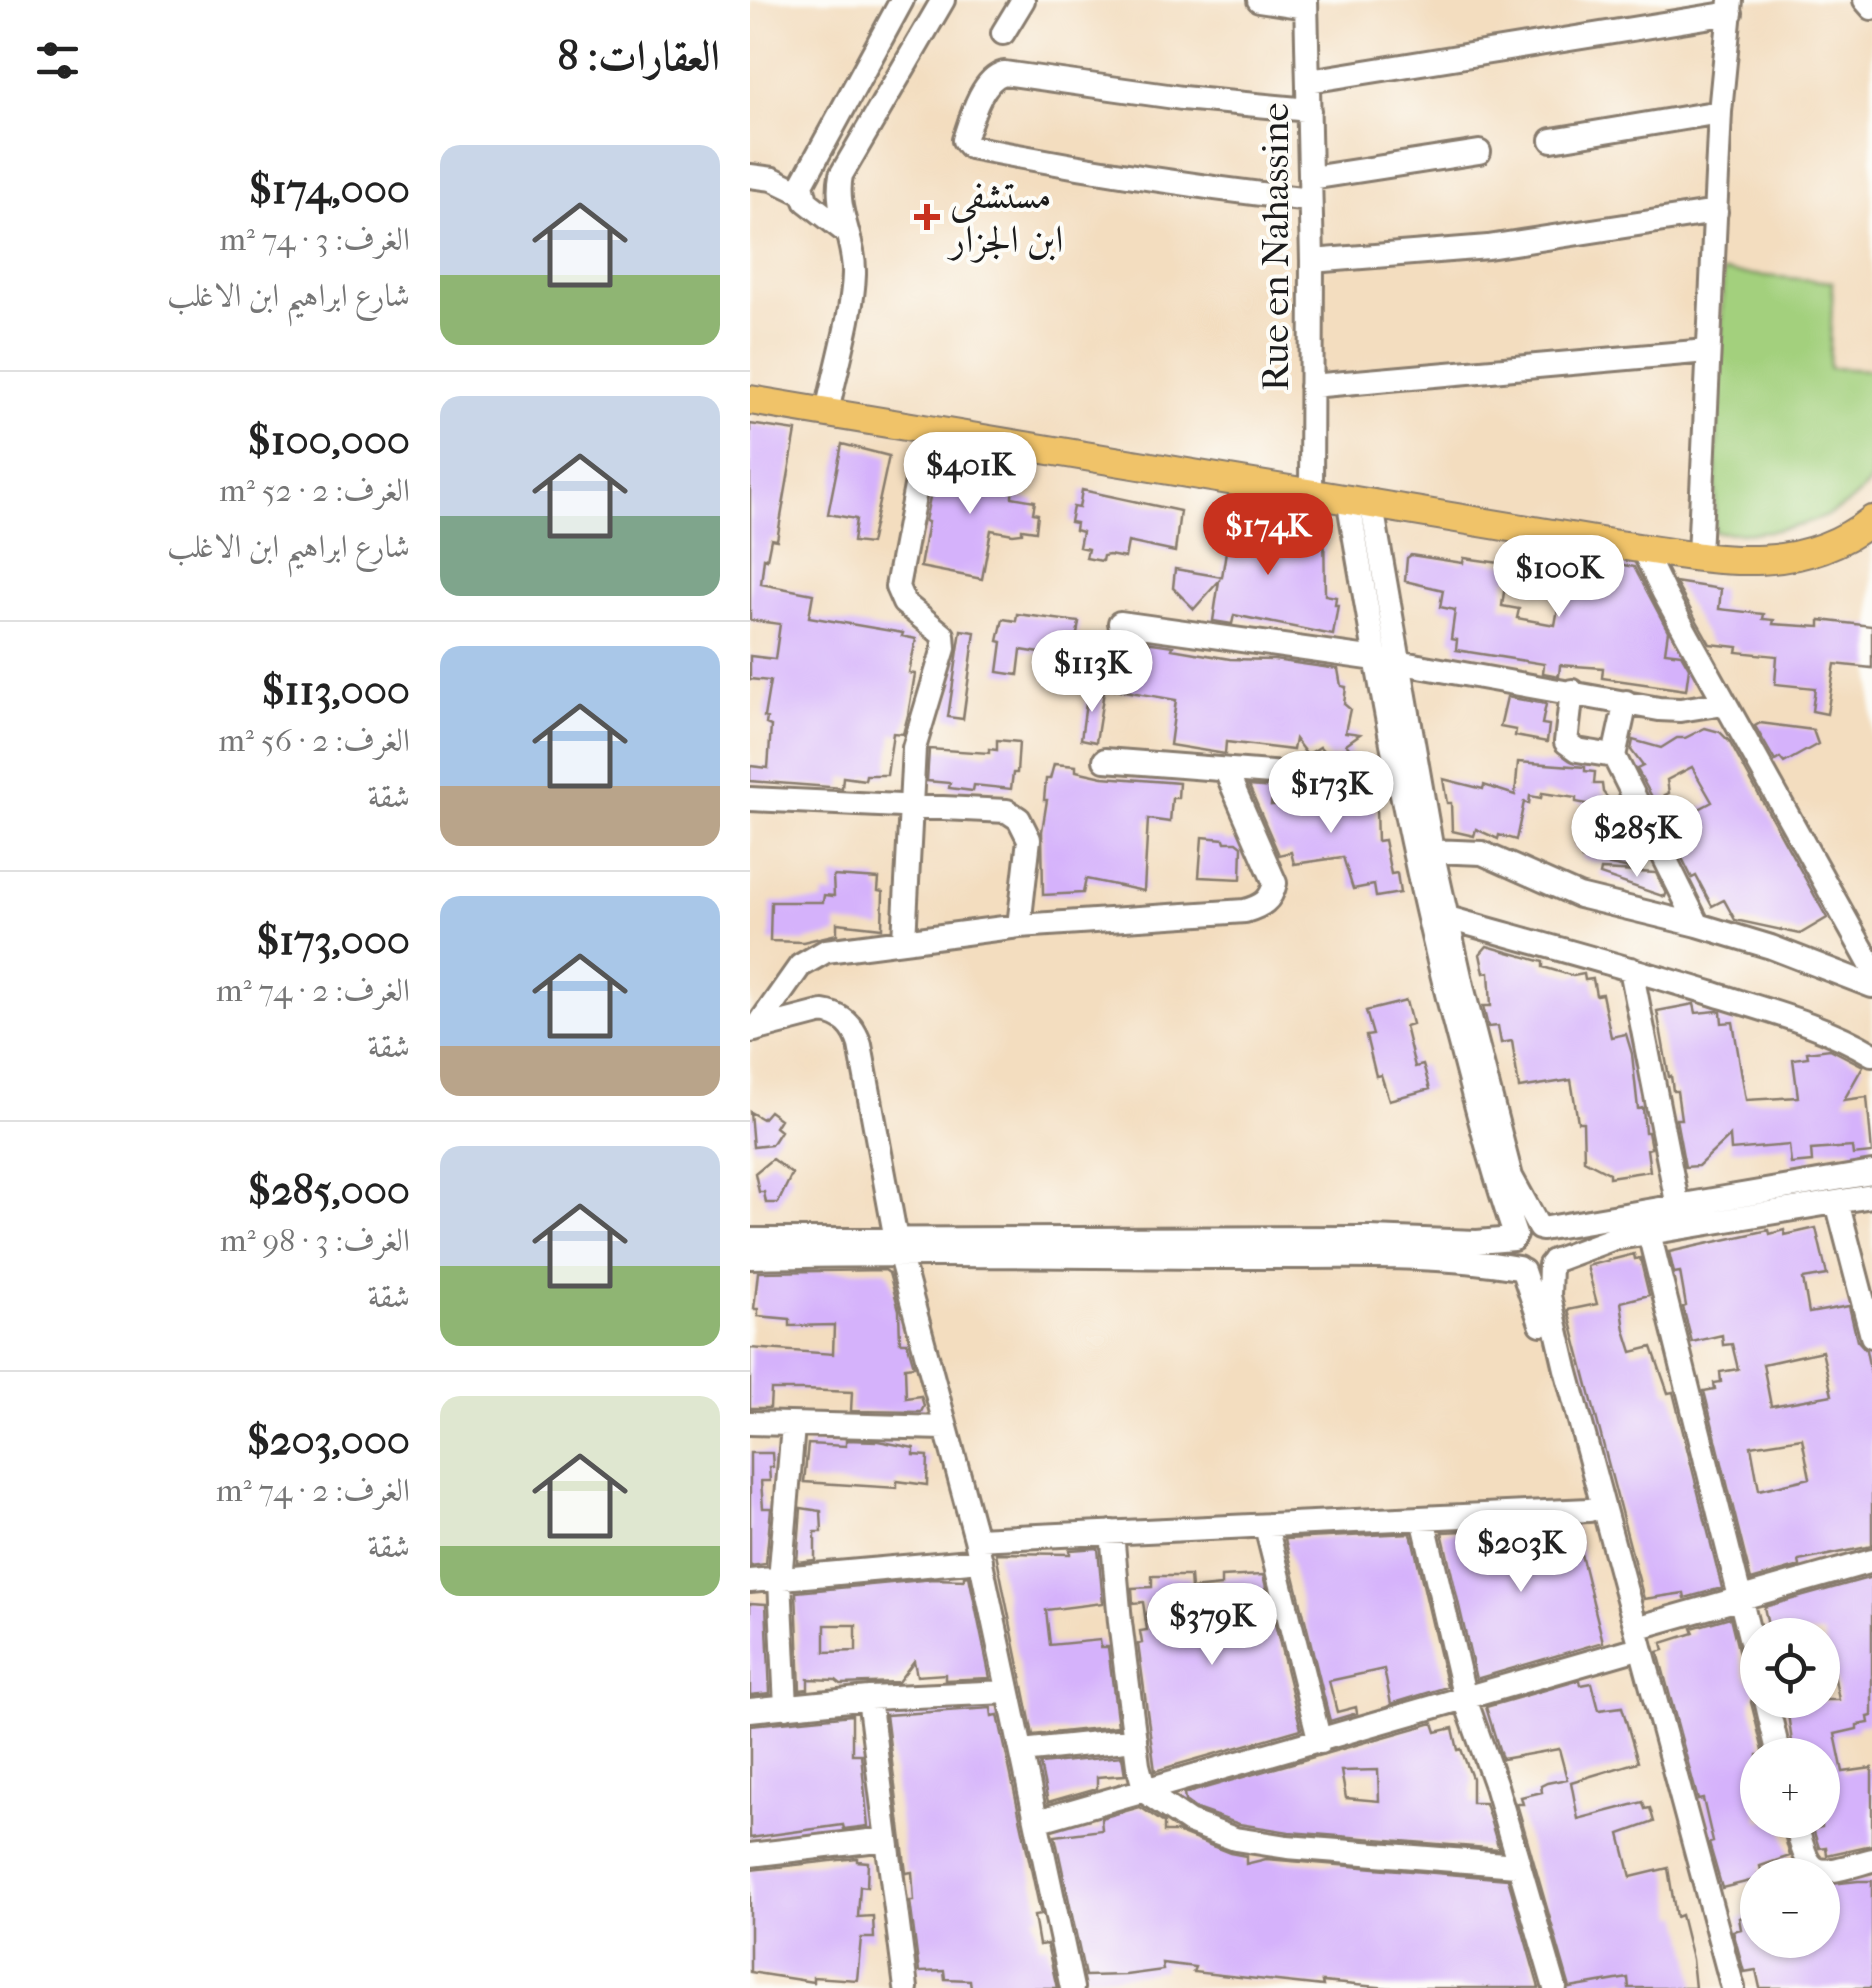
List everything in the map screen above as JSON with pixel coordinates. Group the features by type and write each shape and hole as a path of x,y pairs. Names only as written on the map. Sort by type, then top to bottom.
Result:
{"main road":[{"path":"750,400 1642,548 1744,561 1809,555 1872,520"}],"street":[{"path":"846,232 806,202 802,184 902,0"},
{"path":"827,412 854,276 853,252 839,208 841,176 943,0"},
{"path":"1003,34 1022,0"},
{"path":"1259,0 1306,4"},
{"path":"1865,0 1872,8"},
{"name":"Rue en Nahassine","path":"1306,4 1312,262 1310,494"},
{"path":"1309,81 1731,6 1720,112 1699,555"},
{"path":"1309,110 1182,98 1004,73 988,83 964,140 970,147 1175,184 1310,189 1478,152"},
{"path":"1552,140 1720,112"},
{"path":"750,176 773,179 802,194"},
{"path":"1312,262 1488,247 1716,212"},
{"path":"1311,386 1707,351"},
{"path":"904,940 914,748 944,648 943,635 904,603 897,587 927,428"},
{"path":"1360,499 1387,660 1432,850 1438,919 1496,1179 1514,1237 1510,1255 1534,1297 1717,1988"},
{"path":"1642,548 1724,704 1872,967"},
{"path":"1120,624 1387,660 1680,710 1724,704"},
{"path":"1387,660 1399,782 1511,1177 1555,1246 1548,1296 1733,1988"},
{"path":"1572,690 1566,742 1577,750 1614,756"},
{"path":"1626,702 1614,756 1698,925"},
{"path":"1105,760 1399,782"},
{"path":"752,1031 790,976 826,951 1018,926 1245,911 1266,902 1275,883 1226,771"},
{"path":"750,799 1007,811 1019,819 1029,839 1018,926"},
{"path":"1432,850 1482,853 1579,896 1771,947 1872,986"},
{"path":"1438,919 1631,968 1819,1028 1872,1054"},
{"path":"1631,968 1678,1207"},
{"path":"752,1031 823,1012 840,1017 856,1034 897,1246 979,1549 1072,1988"},
{"path":"750,1257 897,1246 1370,1238 1477,1242 1514,1237 1528,1228 1872,1173"},
{"path":"750,1240 1481,1262 1541,1272 1598,1242 1853,1199 1872,1212"},
{"path":"1853,1199 1872,1336"},
{"path":"1649,1233 1745,1618"},
{"path":"750,1422 945,1428"},
{"path":"786,1706 780,1580 793,1426"},
{"path":"750,1580 780,1580 1112,1532 1589,1510"},
{"path":"1423,1518 1465,1700 1496,1786 1555,1988"},
{"path":"1266,1526 1320,1742"},
{"path":"1112,1532 1135,1739 1145,1792 1189,1822 1235,1839 1517,1865"},
{"path":"1636,1628 1872,1561"},
{"path":"1037,1821 1628,1651"},
{"path":"750,1710 870,1698 1008,1692"},
{"path":"870,1698 906,1988"},
{"path":"1022,1751 1135,1739"},
{"path":"1799,1838 1804,1858 1816,1870 1830,1872 1872,1860"},
{"path":"750,1854 886,1839"}],"green space":[{"path":"1723,272 1833,282 1829,368 1872,370 1872,479 1858,495 1822,518 1778,530 1714,532"}],"building":[{"path":"750,424 796,431 777,540 771,539 767,559 764,558 761,584 813,594 809,617 903,633 902,636 916,639 909,673 915,674 908,715 903,734 893,733 887,775 866,775 865,780 843,777 842,788 750,781 750,766 768,768 771,726 764,717 770,681 750,679 750,656 775,659 780,624 750,620"},
{"path":"842,444 889,456 870,544 853,542 856,519 828,514"},
{"path":"938,459 1000,470 998,481 1013,483 1012,497 1035,501 1036,531 1022,529 1022,533 1013,534 991,530 982,579 920,567"},
{"path":"1082,490 1180,511 1175,552 1128,542 1125,558 1086,558 1088,549 1079,547 1082,532 1075,530 1076,523 1070,522 1073,507 1079,508"},
{"path":"1231,519 1324,529 1325,595 1336,597 1338,605 1333,635 1234,615 1232,624 1213,621 1219,581 1194,609 1173,588 1175,569 1222,577"},
{"path":"1568,554 1634,567 1668,631 1665,652 1681,654 1689,668 1686,690 1602,678 1603,668 1560,665 1559,676 1543,673 1544,664 1456,650 1457,640 1451,639 1455,610 1440,607 1443,590 1405,581 1407,558 1411,555 1514,565 1512,579 1506,578 1502,606 1519,609 1517,618 1555,625"},
{"path":"1675,582 1721,589 1719,609 1764,614 1763,619 1774,620 1773,624 1820,627 1820,620 1872,626 1872,668 1835,664 1827,714 1812,711 1815,688 1775,684 1777,656 1737,652 1738,647 1710,644"},
{"path":"1017,614 1079,622 1076,641 1069,640 1066,657 1021,650 1018,675 998,672 1003,619 1016,621"},
{"path":"961,630 975,632 963,719 948,717"},
{"path":"1118,638 1230,659 1274,660 1338,669 1341,686 1346,687 1344,704 1350,709 1345,732 1360,734 1346,744 1352,752 1342,761 1337,755 1331,760 1320,747 1307,755 1295,739 1293,750 1226,742 1225,754 1170,745 1176,700 1102,687 1107,653 1116,654"},
{"path":"1088,689 1104,691 1096,742 1081,739"},
{"path":"1507,697 1546,704 1542,724 1549,725 1547,742 1515,736 1516,730 1500,727"},
{"path":"1760,723 1813,730 1818,744 1784,763 1780,758 1775,761 1755,726"},
{"path":"1705,728 1720,732 1729,741 1827,918 1800,934 1735,920 1724,900 1712,906 1696,876 1692,878 1637,769 1643,766 1631,750 1633,740 1661,748 1677,738","holes":["1692,767 1712,802 1682,818 1665,795 1669,793 1667,780"]},
{"path":"997,740 1019,742 1017,773 1013,773 1011,789 974,785 973,791 927,781 929,749 989,753 989,749 997,750"},
{"path":"1518,762 1585,767 1585,771 1595,772 1594,784 1602,784 1603,792 1618,811 1613,831 1638,838 1630,869 1582,859 1585,850 1575,848 1587,804 1576,802 1576,798 1542,793 1541,798 1530,796 1529,804 1524,802 1516,840 1499,835 1498,839 1476,829 1474,836 1452,831 1451,803 1447,803 1443,779 1483,789 1484,785 1515,795"},
{"path":"1054,764 1076,766 1076,771 1103,777 1179,783 1178,798 1172,798 1170,822 1148,819 1144,891 1086,879 1083,893 1043,895 1044,800 1046,779 1050,779"},
{"path":"1249,786 1273,788 1271,805 1325,798 1324,793 1370,798 1376,808 1377,841 1384,840 1391,874 1397,873 1400,893 1376,897 1374,885 1353,889 1343,857 1294,864 1291,852 1279,855"},
{"path":"1202,837 1242,846 1241,879 1199,877"},
{"path":"1601,870 1656,873 1665,897 1600,875"},
{"path":"833,876 879,879 878,891 883,892 882,928 837,923 837,934 803,942 770,941 771,902 823,902 824,895 834,896"},
{"path":"1487,946 1543,962 1543,967 1593,979 1596,995 1602,994 1611,1037 1626,1034 1632,1054 1638,1109 1643,1108 1651,1148 1647,1149 1650,1171 1609,1177 1609,1173 1584,1160 1583,1122 1578,1122 1571,1080 1519,1088 1512,1041 1501,1043 1498,1026 1488,1027 1483,1006 1491,1006 1489,972 1484,973 1480,954"},
{"path":"1406,1001 1412,1024 1405,1026 1415,1067 1423,1065 1430,1089 1389,1100 1381,1075 1376,1076 1366,1036 1373,1035 1366,1011"},
{"path":"1694,1004 1696,1013 1717,1011 1721,1012 1722,1023 1733,1022 1746,1100 1798,1097 1793,1059 1808,1057 1807,1052 1830,1049 1863,1066 1844,1100 1867,1097 1872,1153 1853,1155 1852,1147 1811,1150 1812,1162 1791,1164 1789,1145 1731,1150 1730,1136 1698,1166 1685,1167 1676,1119 1681,1119 1677,1091 1673,1091 1669,1077 1657,1011"},
{"path":"769,1111 780,1119 775,1127 780,1131 771,1145 753,1147 750,1112 762,1119"},
{"path":"772,1159 792,1174 778,1203 766,1203 755,1173"},
{"path":"1816,1228 1827,1275 1803,1279 1809,1313 1849,1306 1857,1340 1866,1350 1872,1380 1872,1546 1799,1561 1800,1566 1751,1580 1704,1391 1715,1389 1714,1383 1721,1382 1720,1372 1738,1369 1732,1344 1723,1345 1722,1335 1692,1342 1680,1272 1674,1273 1669,1252 1769,1230 1770,1234 1784,1230 1785,1235","holes":["1822,1351 1832,1395 1771,1406 1763,1364","1802,1438 1810,1478 1759,1490 1751,1446"]},
{"path":"1634,1254 1635,1259 1640,1258 1649,1295 1621,1302 1625,1330 1632,1352 1652,1347 1668,1393 1673,1392 1722,1588 1685,1598 1684,1593 1644,1599 1568,1310 1597,1304 1587,1266"},
{"path":"885,1270 899,1310 900,1342 907,1342 914,1366 905,1367 906,1398 921,1396 921,1412 851,1411 852,1392 803,1390 771,1390 770,1408 750,1408 750,1348 833,1354 834,1325 790,1326 790,1319 758,1316 758,1309 754,1309 758,1272"},
{"path":"846,1440 914,1448 914,1455 928,1456 927,1485 897,1481 897,1488 804,1482 808,1444 846,1446"},
{"path":"750,1453 772,1453 773,1467 769,1467 770,1481 761,1481 763,1508 771,1508 766,1564 750,1566"},
{"path":"801,1508 821,1511 822,1532 815,1532 815,1560 797,1562"},
{"path":"1574,1526 1603,1642 1476,1679 1442,1532"},
{"path":"1411,1533 1447,1687 1391,1704 1384,1669 1329,1681 1337,1712 1356,1707 1357,1713 1330,1721 1285,1539"},
{"path":"1098,1548 1103,1603 1046,1610 1050,1645 1100,1640 1101,1647 1108,1647 1118,1726 1033,1735 996,1553 1070,1554 1070,1550"},
{"path":"1263,1575 1301,1729 1155,1771 1138,1644 1142,1643 1140,1631 1147,1630 1143,1602 1133,1603 1132,1588 1152,1587 1152,1576 1190,1576 1191,1589 1221,1586 1221,1577"},
{"path":"969,1576 990,1678 945,1680 945,1674 917,1676 914,1661 898,1682 841,1684 836,1680 808,1679 808,1689 800,1690 796,1592","holes":["825,1625 856,1625 856,1651 825,1652"]},
{"path":"1872,1577 1869,1723 1835,1734 1836,1738 1791,1738 1789,1718 1840,1718 1840,1618 1766,1618 1764,1607"},
{"path":"750,1603 766,1604 770,1693 750,1695"},
{"path":"1730,1617 1740,1658 1740,1718 1755,1718 1760,1738 1740,1738 1740,1838 1785,1838 1790,1856 1740,1858 1740,1884 1722,1888 1709,1843 1713,1842 1703,1799 1698,1800 1658,1652 1664,1650 1662,1643 1694,1633 1692,1628"},
{"path":"1580,1680 1581,1685 1592,1683 1599,1710 1622,1707 1638,1762 1571,1782 1578,1819 1643,1802 1645,1809 1650,1808 1654,1822 1620,1834 1631,1877 1668,1868 1676,1917 1681,1915 1692,1959 1695,1988 1629,1988 1628,1978 1570,1988 1517,1804 1523,1804 1521,1797 1542,1792 1541,1786 1547,1783 1567,1779 1559,1749 1502,1759 1486,1707"},
{"path":"991,1708 992,1716 998,1715 1041,1915 1034,1916 1039,1945 1047,1944 1057,1988 971,1988 970,1980 945,1979 944,1971 919,1972 910,1901 914,1901 912,1872 906,1873 886,1715"},
{"path":"852,1715 852,1754 861,1754 868,1826 844,1829 843,1825 750,1838 750,1725"},
{"path":"1433,1723 1436,1732 1453,1728 1458,1750 1461,1749 1472,1778 1472,1803 1485,1803 1499,1849 1289,1832 1239,1824 1196,1809 1185,1801 1184,1794","holes":["1378,1770 1379,1801 1346,1798 1341,1771"]},
{"path":"1122,1756 1125,1775 1097,1777 1097,1788 1048,1802 1040,1764"},
{"path":"1840,1758 1843,1772 1872,1768 1872,1845 1827,1855 1826,1847 1819,1848 1816,1838 1840,1838"},
{"path":"1140,1807 1164,1823 1164,1832 1177,1832 1246,1856 1246,1864 1266,1859 1508,1879 1539,1988 1389,1988 1322,1982 1323,1986 1193,1972 1195,1967 1162,1963 1163,1970 1085,1976 1055,1836 1102,1830 1101,1818"},
{"path":"857,1858 868,1862 867,1887 860,1886 858,1917 873,1916 874,1938 861,1938 857,1980 813,1977 813,1982 750,1972 750,1870"},
{"path":"1872,1881 1872,1988 1760,1988 1756,1970 1744,1972 1740,1958 1840,1958 1840,1883"},
{"path":"1740,1929 1740,1957 1733,1931"}],"place":[{"name":"مستشفى ابن الجزار","path":"927,217"}]}
